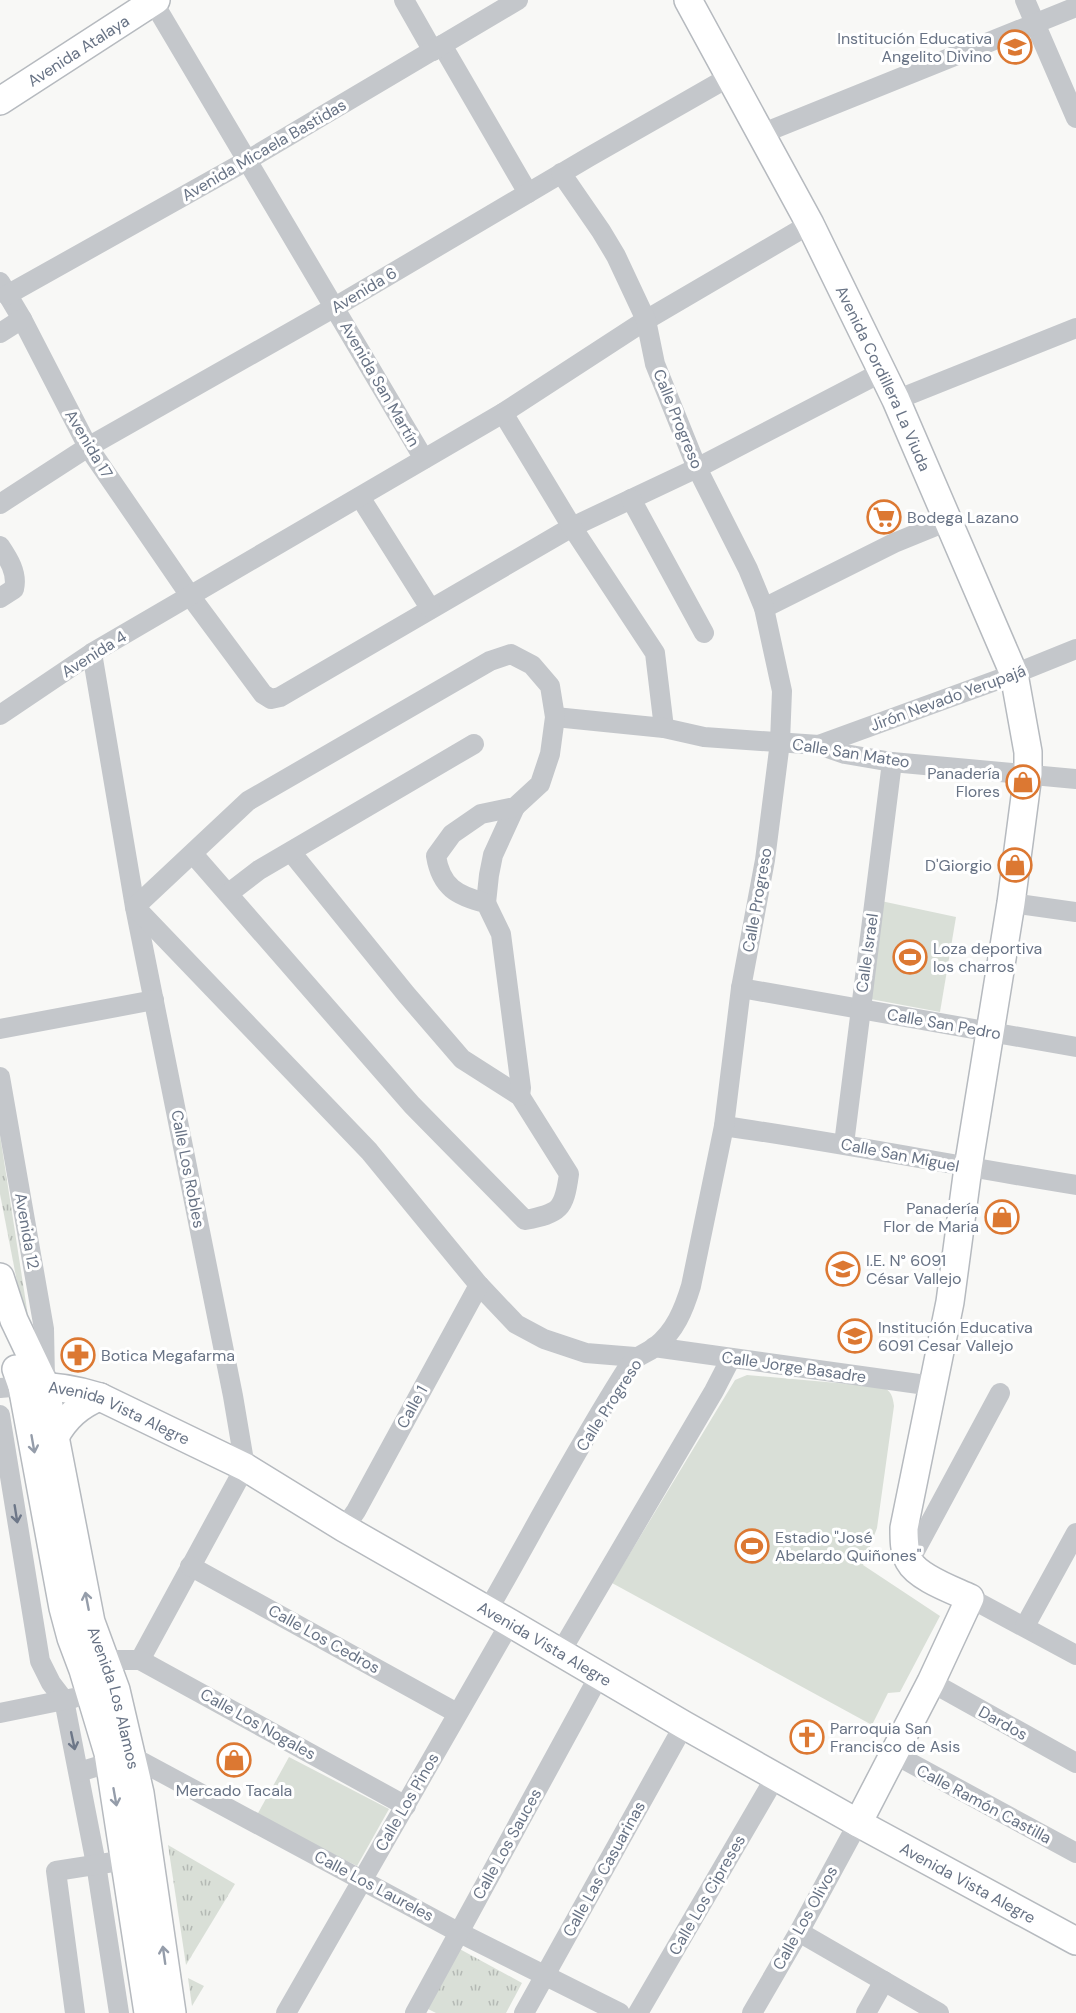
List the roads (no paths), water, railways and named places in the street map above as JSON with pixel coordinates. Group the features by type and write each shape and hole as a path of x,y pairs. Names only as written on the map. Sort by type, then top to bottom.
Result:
{"street":[{"path":"404,0 437,48 528,193"},
{"name":"Avenida Micaela Bastidas","path":"4,288 248,160 518,0"},
{"name":"Avenida Cordillera La Viuda","path":"688,0 810,224 896,400 1014,674 1028,752 1028,774 1011,903 968,1168 950,1302 904,1528 904,1544 909,1562"},
{"path":"1025,0 1076,118"},
{"name":"Avenida Atalaya","path":"0,101 154,1"},
{"name":"Avenida San Martín","path":"154,1 424,459"},
{"path":"761,134 1076,7"},
{"name":"Avenida 6","path":"0,504 88,447 335,307 729,77"},
{"name":"Calle Progreso","path":"499,1616 551,1500 597,1416 635,1357 654,1347 669,1334 685,1308 724,1125 741,988 765,860 780,742 782,692 764,608 748,569 697,468 655,364 646,320 606,239 561,174"},
{"name":"Avenida 4","path":"0,715 92,654 503,412 646,320 810,224"},
{"name":"Avenida 17","path":"4,288 88,447 191,597 263,694 271,699 280,697 430,608"},
{"path":"0,333 22,319"},
{"path":"896,400 1076,328"},
{"path":"360,497 430,608 572,527 697,468 882,372"},
{"path":"503,412 572,527 655,653 664,728"},
{"path":"632,499 704,633"},
{"path":"764,608 894,543 948,521"},
{"path":"0,546 9,560 16,583 14,589 0,598"},
{"name":"Jirón Nevado Yerupajá","path":"819,745 1076,649"},
{"name":"Calle Los Robles","path":"92,654 135,907 231,1385 245,1467"},
{"path":"520,1096 521,1088 501,934 486,903 494,855 515,807 540,784 550,754 555,717 550,686 532,665 510,654 490,661 248,801 135,907 369,1151 479,1285 516,1324 544,1339 586,1353 635,1357"},
{"name":"Calle San Mateo","path":"555,717 664,728 704,737 819,745 845,754 892,762 1076,779"},
{"path":"229,893 259,870 474,744"},
{"name":"Calle Israel","path":"844,1144 892,762"},
{"path":"486,903 466,898 446,884 438,872 435,856 452,834 481,814 515,807"},
{"path":"193,854 412,1105 525,1220 549,1215 565,1200 569,1174 520,1096 462,1059 291,852"},
{"path":"1011,903 1076,912"},
{"name":"Calle San Pedro","path":"741,988 1076,1047"},
{"path":"0,1029 154,1000"},
{"name":"Avenida 12","path":"0,1077 44,1329 22,1386"},
{"name":"Calle San Miguel","path":"724,1125 1076,1185"},
{"path":"0,1277 14,1320 22,1386"},
{"name":"Calle 1","path":"344,1528 362,1500 479,1285"},
{"path":"0,1326 22,1386"},
{"name":"Calle Jorge Basadre","path":"654,1347 933,1386"},
{"path":"560,1653 731,1358"},
{"name":"Avenida Vista Alegre","path":"22,1386 76,1390 100,1397 245,1467 344,1528 684,1725 858,1823 1076,1941"},
{"name":"Avenida Los Alamos","path":"22,1386 55,1437 91,1622 105,1660 104,1692 120,1759 148,1848 172,2013"},
{"name":"Avenida Los Alamos","path":"22,1386 70,1638 104,1692"},
{"path":"1000,1393 909,1562 923,1575 1025,1626 1076,1655"},
{"path":"55,1437 67,1418 91,1400 100,1397"},
{"path":"0,1415 40,1661 51,1683 64,1700 96,1864 119,2013"},
{"path":"140,1660 245,1467"},
{"path":"1025,1626 1076,1533"},
{"name":"Calle Los Cedros","path":"190,1566 457,1713"},
{"path":"858,1823 931,1683 970,1598"},
{"name":"Calle Los Pinos","path":"286,2013 457,1713 499,1616"},
{"name":"Calle Los Nogales","path":"105,1660 140,1660 406,1806"},
{"name":"Calle Los Sauces","path":"419,2012 458,1932 599,1676"},
{"name":"Dardos","path":"931,1683 1076,1763"},
{"path":"0,1713 104,1692"},
{"name":"Calle Las Casuarinas","path":"524,2013 684,1725"},
{"name":"Calle Ramón Castilla","path":"894,1754 1076,1853"},
{"path":"79,1772 120,1759"},
{"name":"Avenida Los Alamos","path":"120,1759 126,1860 148,2013"},
{"name":"Calle Los Laureles","path":"120,1759 362,1879 458,1932 620,2013"},
{"name":"Calle Los Cipreses","path":"638,2013 776,1776"},
{"name":"Calle Los Olivos","path":"752,2013 858,1823"},
{"path":"75,2013 56,1871 126,1860"},
{"path":"799,1932 939,2013"},
{"path":"867,2013 884,1981"}],"place":[{"name":"Institución Educativa Angelito Divino","path":"1015,47"},
{"name":"Bodega Lazano","path":"884,517"},
{"name":"Panadería Flores","path":"1023,782"},
{"name":"D'Giorgio","path":"1015,865"},
{"name":"Loza deportiva los charros","path":"910,957"},
{"name":"Panadería Flor de Maria","path":"1002,1217"},
{"name":"I.E. N° 6091 César Vallejo","path":"843,1269"},
{"name":"Institución Educativa 6091 Cesar Vallejo","path":"855,1336"},
{"name":"Botica Megafarma","path":"78,1355"},
{"name":"Estadio \"José Abelardo Quiñones\"","path":"752,1546"},
{"name":"Parroquia San Francisco de Asis","path":"807,1737"},
{"name":"Mercado Tacala","path":"234,1760"}]}
